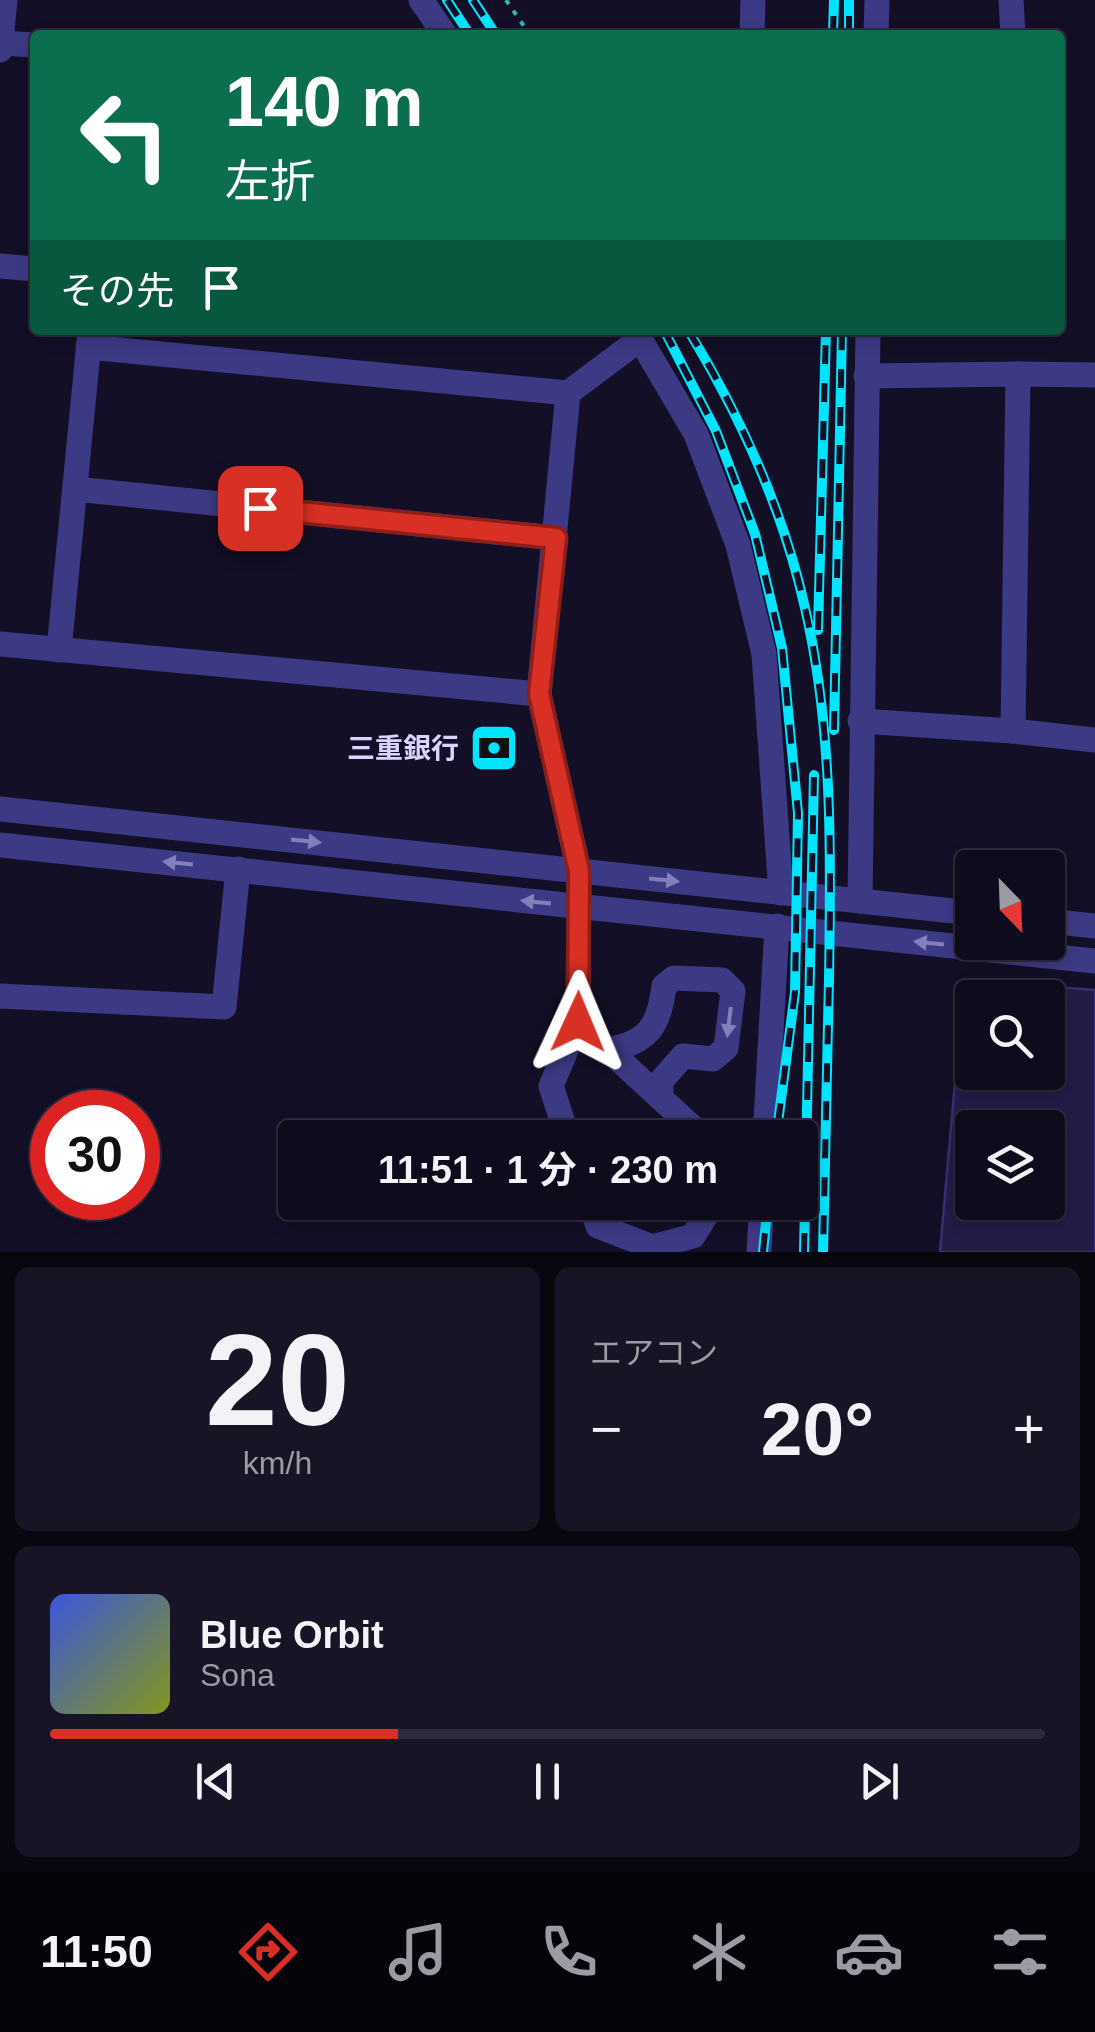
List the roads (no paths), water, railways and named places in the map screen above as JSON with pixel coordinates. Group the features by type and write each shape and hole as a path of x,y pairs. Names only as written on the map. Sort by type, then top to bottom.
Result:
{"street":[{"path":"5,0 0,47 30,45"},
{"path":"421,0 442,30"},
{"path":"752,30 753,0"},
{"path":"876,30 877,0"},
{"path":"1011,0 1013,30"},
{"path":"0,266 30,269"},
{"path":"562,1120 551,1086 578,1022 579,871 539,694 568,393 637,335"},
{"path":"639,335 696,434 738,545 764,654 780,893"},
{"path":"860,901 868,335"},
{"path":"59,650 89,339 568,393"},
{"path":"1013,731 1018,374"},
{"path":"866,376 1095,375"},
{"path":"75,489 556,538"},
{"path":"0,644 539,694"},
{"path":"860,721 1095,740"},
{"path":"0,808 955,911"},
{"path":"0,846 1095,961"},
{"path":"0,996 224,1007 238,869"},
{"path":"1065,923 1095,926"},
{"path":"766,1120 776,926"},
{"path":"608,1050 632,1045 653,1026 660,1016 664,986 674,978 722,980 733,991 726,1048 713,1059 683,1056 668,1048 653,1026"},
{"path":"578,1022 685,1120"},
{"path":"661,1098 661,1081 683,1056"},
{"path":"596,1220 598,1226 652,1247 693,1236 703,1220"},
{"path":"759,1252 761,1220"}],"railway":[{"path":"447,0 467,30"},
{"path":"473,0 493,30"},
{"path":"833,30 834,0"},
{"path":"849,0 849,30"},
{"path":"667,335 716,431 755,534 782,648 798,813 795,992 778,1120"},
{"path":"691,335 743,430 785,535 805,608 821,700 830,839 823,1252"},
{"path":"818,630 826,335"},
{"path":"834,730 842,335"},
{"path":"804,1252 814,775"},
{"path":"763,1252 766,1220"}],"place":[{"name":"三重銀行","path":"494,748"}]}
